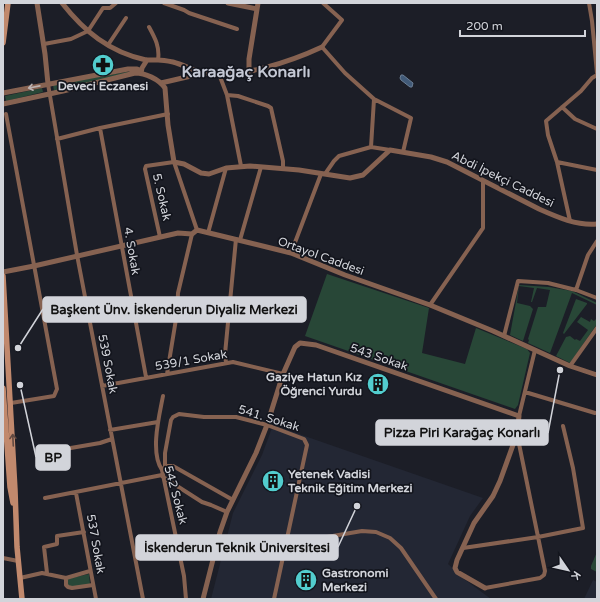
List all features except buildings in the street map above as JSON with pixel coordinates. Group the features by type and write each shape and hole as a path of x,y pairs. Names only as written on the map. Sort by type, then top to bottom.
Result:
{"main road":[{"path":"3,43 8,3"},
{"path":"3,276 11,403 18,561 22,599"},
{"path":"3,388 5,441 11,497 15,507"}],"street":[{"path":"37,3 44,44 48,84"},
{"path":"62,3 75,20 117,51 147,60 158,60 183,65 205,73"},
{"path":"44,44 71,39 88,31 103,8 110,8 116,3"},
{"path":"164,3 171,4 188,13 237,29"},
{"path":"228,3 256,9"},
{"path":"249,71 249,59 258,3"},
{"path":"161,83 205,73 232,74 249,71 299,58 322,47 342,20 323,3"},
{"path":"570,220 557,162 548,135 546,121 581,91 597,74 595,27 588,3"},
{"path":"108,45 126,18"},
{"path":"149,27 158,44 158,60"},
{"path":"322,47 345,73 374,99 411,118 403,152"},
{"path":"141,72 147,60"},
{"path":"3,93 128,69 136,69 161,83 166,90 174,162 195,232 178,293 177,313 167,374"},
{"path":"3,104 141,72"},
{"path":"219,74 227,95 240,166"},
{"name":"539 Sokak","path":"48,84 77,255 144,599"},
{"path":"227,95 238,96 271,108 283,161 283,168"},
{"path":"371,147 374,99"},
{"path":"562,107 575,120 597,129"},
{"path":"6,114 57,389 54,396 11,403"},
{"path":"58,139 100,128 168,114"},
{"name":"4. Sokak","path":"100,128 146,378"},
{"path":"291,253 323,174 334,160 339,156 371,147 390,150"},
{"path":"174,162 184,164 205,174 240,166 283,168 350,178 359,176 390,150"},
{"name":"Abdi İpekçi Caddesi","path":"390,150 447,162 539,209 583,224 597,224"},
{"name":"5. Sokak","path":"160,237 145,169 146,166 150,165 174,162"},
{"path":"557,162 597,170"},
{"path":"226,364 225,354 238,239 261,167"},
{"path":"208,233 226,168"},
{"path":"430,305 482,228 483,181"},
{"name":"Ortayol Caddesi","path":"3,272 178,233 208,233 291,253 352,278 430,305 570,366 597,375"},
{"path":"576,290 588,255 597,241"},
{"path":"504,336 518,281 548,283 576,290 597,298"},
{"path":"570,366 597,328"},
{"name":"543 Sokak","path":"203,599 220,532 227,512 256,453 267,425 283,374 295,347 300,343 316,345 519,416"},
{"path":"517,434 545,571 544,575 540,578 485,588 457,572 455,568 457,560 474,524 498,487 517,434 524,392 535,350"},
{"name":"539/1 Sokak","path":"102,386 233,362 283,374"},
{"path":"524,392 595,412"},
{"name":"542 Sokak","path":"163,396 158,422 156,450 157,463 162,470 183,570 186,599"},
{"name":"541. Sokak","path":"163,476 165,453 171,420 173,417 180,414 204,417 236,417 267,425 304,439 307,445 274,599"},
{"path":"110,430 158,422"},
{"path":"463,548 538,537 583,528 563,426"},
{"path":"59,450 100,443 112,439"},
{"path":"165,466 173,466 233,500"},
{"path":"45,498 163,476 202,502 211,504 227,512"},
{"name":"537 Sokak","path":"76,493 96,599"},
{"path":"286,544 362,531 376,532 390,538 401,548 436,599"},
{"path":"47,573 44,547 57,544 57,536 84,532"},
{"path":"3,558 18,561"},
{"path":"20,578 47,573 66,578 90,571"},
{"path":"66,578 66,584 68,587 72,588 93,585"}],"shaded area":[{"path":"273,425 483,498 470,516 448,564 464,579 491,599 211,599 233,513 262,455"},
{"path":"593,580 597,582 597,599 584,599"}],"green space":[{"path":"132,72 54,91 53,85"},
{"path":"42,88 43,92 6,101 5,96"},
{"path":"327,274 429,308 422,353 465,364 476,328 527,349 530,353 518,405 515,409 305,336"},
{"path":"519,285 549,287 572,291 597,303 597,305 572,293 550,353 528,343 528,339 538,307 546,307 550,290 537,288 531,302 534,288 519,286 517,303 530,306 533,309 523,341 510,335"},
{"path":"576,299 587,304 564,334 563,333"},
{"path":"581,317 590,322 591,319 594,321 597,318 597,324 570,363 556,356 566,337 570,336 575,340 580,341 588,330 577,322"},
{"path":"597,552 597,572 591,569 591,566"},
{"path":"89,574 90,584 72,587 68,585 67,579"}],"water":[{"path":"401,75 413,83 412,87 401,80"}],"place":[{"name":"Deveci Eczanesi","path":"103,65"},
{"name":"Başkent Ünv. İskenderun Diyaliz Merkezi","path":"18,348"},
{"name":"Pizza Piri Karağaç Konarlı","path":"560,370"},
{"name":"Gaziye Hatun Kız Öğrenci Yurdu","path":"378,384"},
{"name":"BP","path":"20,385"},
{"name":"Yetenek Vadisi Teknik Eğitim Merkezi","path":"273,481"},
{"name":"İskenderun Teknik Üniversitesi","path":"357,506"},
{"name":"Gastronomi Merkezi","path":"306,580"}],"district":[{"name":"Karaağaç Konarlı","path":"246,71"}]}
